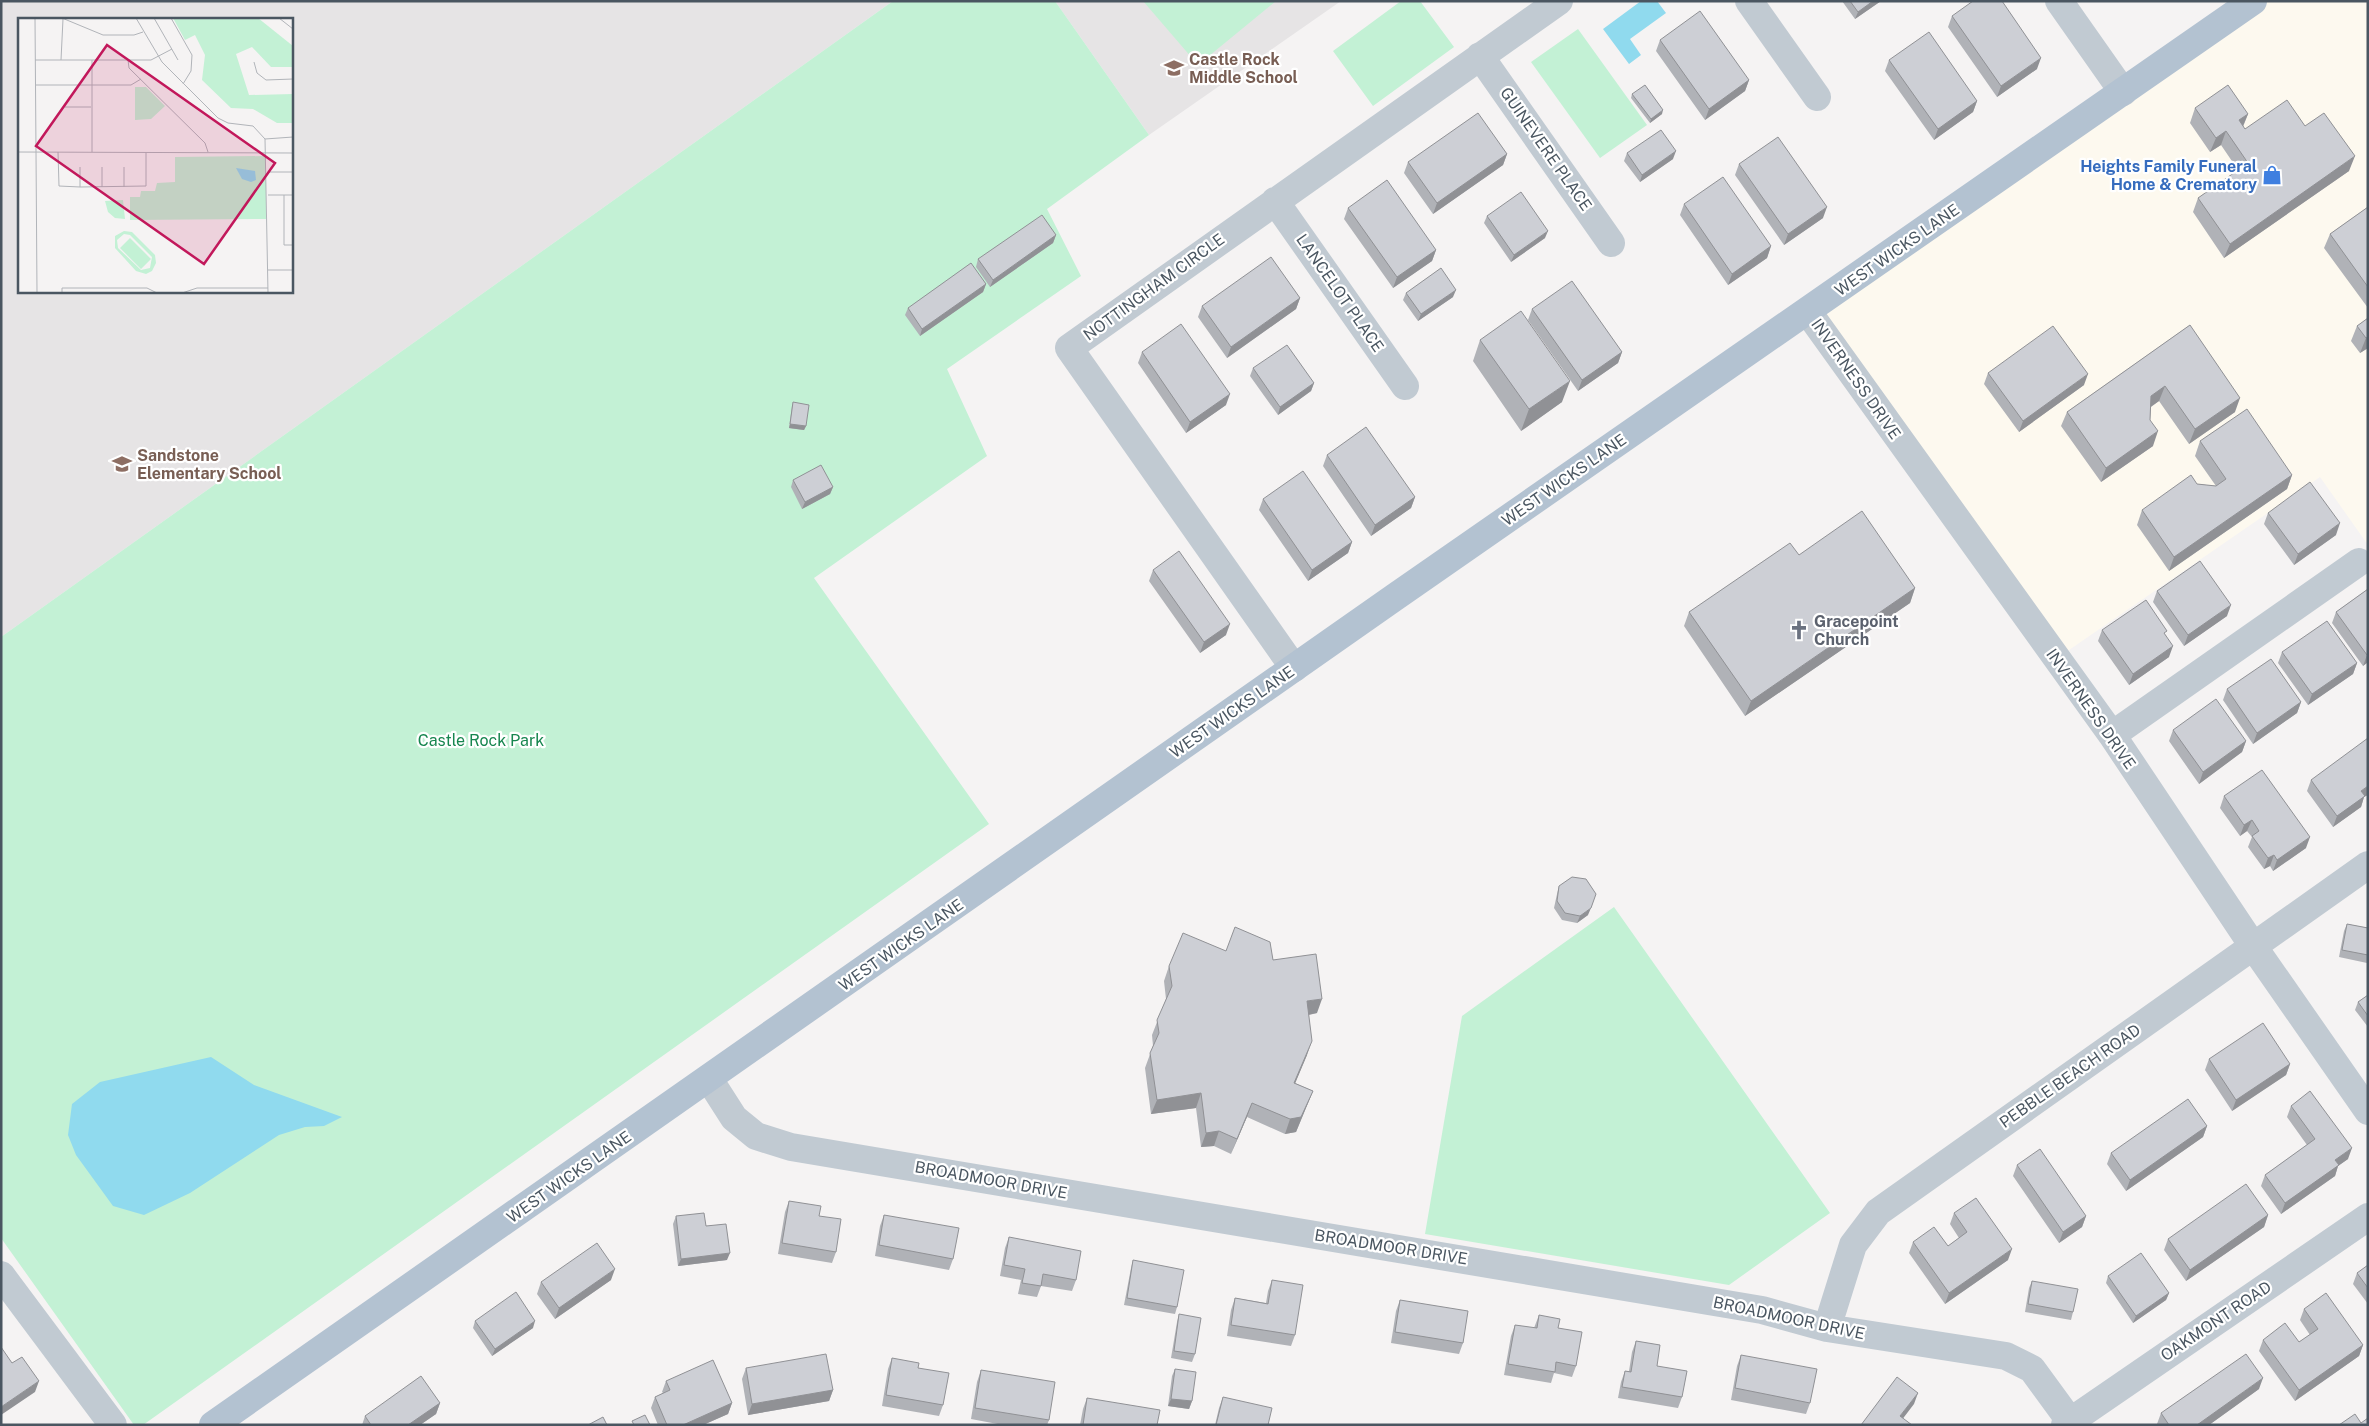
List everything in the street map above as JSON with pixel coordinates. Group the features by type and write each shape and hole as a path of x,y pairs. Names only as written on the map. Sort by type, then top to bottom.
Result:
{"main road":[{"name":"WEST WICKS LANE","path":"213,1425 1294,668 2253,1"}],"street":[{"name":"NOTTINGHAM CIRCLE","path":"1294,668 1070,348 1559,1"},
{"path":"1749,1 1818,97"},
{"path":"2058,1 2123,92"},
{"name":"GUINEVERE PLACE","path":"1480,56 1611,243"},
{"name":"LANCELOT PLACE","path":"1275,201 1405,386"},
{"name":"INVERNESS DRIVE","path":"1808,312 2112,735 2253,946 2368,1111"},
{"path":"2112,735 2359,562"},
{"name":"PEBBLE BEACH ROAD","path":"1827,1328 1853,1246 1878,1212 2368,865"},
{"name":"BROADMOOR DRIVE","path":"709,1079 734,1118 756,1136 791,1147 1762,1310 1827,1328 2006,1356 2032,1369 2068,1423"},
{"name":"OAKMONT ROAD","path":"2068,1423 2368,1217"},
{"path":"5,1290 113,1425"}],"shaded area":[{"name":"Sandstone Elementary School","path":"1,1 893,1 1,637"},
{"name":"Castle Rock Middle School","path":"1055,1 1341,1 1149,135"},
{"path":"2253,1 2368,1 2368,545 2320,477 2056,659 1808,312"}],"green space":[{"name":"Castle Rock Park","path":"893,1 1055,1 1149,135 1047,209 1081,276 947,369 987,456 814,578 989,824 143,1425 134,1425 1,1238 1,637"},
{"path":"1143,1 1276,1 1198,65"},
{"path":"1401,1 1420,1 1454,47 1373,106 1333,51"},
{"path":"1578,29 1647,125 1600,158 1531,62"},
{"path":"1614,907 1830,1213 1729,1285 1425,1234 1462,1016"}],"water":[{"path":"1641,1 1657,1 1666,13 1630,39 1641,55 1629,64 1603,29"},
{"path":"211,1057 254,1085 342,1117 324,1126 305,1127 279,1135 190,1193 144,1215 113,1206 76,1155 68,1135 72,1104 100,1082"}],"building":[{"path":"1850,1 1873,1 1858,12"},
{"path":"1973,1 2002,1 2041,58 2001,86 1952,16"},
{"path":"1700,11 1749,80 1709,109 1660,40"},
{"path":"1929,32 1977,101 1938,129 1889,60"},
{"path":"1645,85 1663,110 1651,119 1632,94"},
{"path":"2228,85 2248,114 2239,120 2245,129 2287,100 2305,126 2324,113 2355,156 2230,244 2198,198 2248,163 2226,131 2216,138 2195,108"},
{"path":"1478,113 1507,154 1437,203 1408,162"},
{"path":"1661,130 1676,151 1642,175 1627,153"},
{"path":"1778,137 1827,207 1788,234 1739,164"},
{"path":"1723,177 1771,246 1732,274 1684,204"},
{"path":"1387,180 1436,250 1397,277 1348,208"},
{"path":"1521,192 1548,231 1514,255 1487,216"},
{"path":"2368,207 2368,287 2330,234"},
{"path":"1042,215 1056,235 993,280 978,259"},
{"path":"1271,257 1300,298 1231,347 1202,306"},
{"path":"971,263 986,284 922,329 908,308"},
{"path":"1441,268 1456,290 1421,314 1406,293"},
{"path":"1572,281 1622,352 1582,380 1532,309"},
{"path":"1521,311 1570,381 1529,409 1480,340"},
{"path":"2368,318 2368,337 2366,338 2357,326"},
{"path":"1181,324 1230,394 1190,422 1142,352"},
{"path":"2190,325 2240,398 2195,429 2165,386 2151,396 2150,420 2158,431 2106,468 2067,412"},
{"path":"2053,326 2088,374 2023,421 1988,373"},
{"path":"1287,345 1314,383 1280,407 1253,368"},
{"path":"793,402 809,405 806,426 790,424"},
{"path":"2247,409 2292,475 2174,557 2142,510 2191,475 2197,484 2216,486 2226,479 2200,441"},
{"path":"1366,427 1415,497 1375,525 1327,455"},
{"path":"821,465 833,487 805,502 793,480"},
{"path":"1303,471 1352,542 1312,570 1263,499"},
{"path":"2310,482 2340,523 2298,554 2268,513"},
{"path":"1862,511 1915,588 1751,701 1689,612 1790,543 1799,555"},
{"path":"1179,551 1230,624 1204,642 1153,570"},
{"path":"2200,561 2231,605 2188,635 2157,591"},
{"path":"2368,589 2368,654 2367,655 2336,612"},
{"path":"2146,600 2167,631 2164,633 2173,646 2133,674 2102,630"},
{"path":"2327,621 2357,663 2312,694 2282,652"},
{"path":"2271,659 2301,702 2257,733 2227,689"},
{"path":"2216,699 2246,741 2203,772 2173,730"},
{"path":"2368,738 2368,786 2361,791 2365,796 2337,816 2311,780"},
{"path":"2262,770 2310,837 2277,860 2274,855 2268,858 2252,836 2259,831 2252,820 2244,825 2224,796"},
{"path":"1572,877 1586,879 1596,894 1591,908 1580,916 1565,913 1557,901 1559,886"},
{"path":"2347,924 2368,928 2368,955 2342,950"},
{"path":"1235,927 1270,942 1273,960 1316,954 1322,999 1307,1001 1312,1041 1294,1083 1313,1091 1301,1117 1290,1119 1252,1103 1237,1139 1219,1131 1206,1133 1201,1093 1157,1100 1150,1053 1159,1033 1157,1020 1172,986 1169,966 1183,933 1226,951"},
{"path":"2368,995 2368,1016 2358,1002"},
{"path":"2263,1023 2290,1064 2236,1100 2209,1059"},
{"path":"2310,1091 2352,1148 2335,1160 2339,1165 2285,1203 2265,1175 2315,1139 2291,1106"},
{"path":"2188,1099 2207,1126 2130,1180 2111,1153"},
{"path":"2040,1149 2086,1216 2063,1232 2017,1165"},
{"path":"2246,1184 2268,1215 2190,1270 2168,1239"},
{"path":"1976,1198 2012,1249 1949,1293 1913,1242 1934,1227 1948,1246 1967,1232 1954,1213"},
{"path":"789,1201 821,1206 819,1216 841,1219 836,1252 782,1243"},
{"path":"704,1213 706,1226 726,1224 730,1253 681,1259 676,1216"},
{"path":"884,1215 959,1228 953,1259 879,1245"},
{"path":"1009,1237 1081,1251 1076,1280 1043,1274 1041,1286 1022,1283 1025,1269 1004,1265"},
{"path":"597,1243 615,1269 559,1308 541,1282"},
{"path":"2141,1253 2169,1293 2136,1316 2108,1276"},
{"path":"1133,1260 1184,1270 1177,1307 1127,1298"},
{"path":"2368,1265 2368,1288 2357,1273"},
{"path":"1272,1280 1303,1285 1295,1335 1231,1325 1235,1298 1268,1304"},
{"path":"2032,1281 2078,1289 2073,1312 2028,1304"},
{"path":"516,1292 535,1321 495,1349 475,1321"},
{"path":"2326,1293 2363,1345 2299,1390 2263,1340 2285,1323 2299,1342 2318,1329 2304,1309"},
{"path":"1400,1300 1468,1311 1463,1343 1395,1332"},
{"path":"1179,1314 1201,1318 1195,1354 1174,1351"},
{"path":"1539,1315 1560,1319 1558,1328 1582,1332 1576,1366 1556,1362 1555,1372 1508,1364 1515,1325 1537,1328"},
{"path":"1636,1341 1660,1345 1657,1366 1687,1371 1682,1397 1622,1387 1625,1371 1631,1372"},
{"path":"1,1347 12,1363 22,1357 39,1381 1,1407"},
{"path":"826,1354 833,1390 752,1404 746,1368"},
{"path":"2246,1354 2263,1378 2197,1425 2169,1425 2161,1413"},
{"path":"1741,1355 1817,1369 1810,1403 1735,1388"},
{"path":"892,1358 919,1363 918,1368 949,1373 943,1405 886,1395"},
{"path":"713,1360 732,1403 683,1425 667,1425 655,1397 670,1390 666,1381"},
{"path":"1175,1369 1196,1372 1192,1401 1171,1399"},
{"path":"981,1370 1055,1382 1049,1420 975,1408"},
{"path":"421,1376 440,1403 408,1425 371,1425 365,1416"},
{"path":"1897,1377 1918,1393 1900,1416 1912,1425 1861,1425"},
{"path":"1223,1397 1272,1408 1268,1425 1216,1425"},
{"path":"1087,1398 1160,1410 1157,1425 1083,1425"},
{"path":"2355,1414 2361,1423 2368,1418 2368,1425 2339,1425"},
{"path":"645,1415 650,1425 634,1425 632,1421"},
{"path":"603,1417 607,1425 588,1425"}],"place":[{"name":"Castle Rock Middle School","path":"1174,68"},
{"name":"Heights Family Funeral Home & Crematory","path":"2272,175"},
{"name":"Sandstone Elementary School","path":"122,464"},
{"name":"Gracepoint Church","path":"1799,630"}]}
